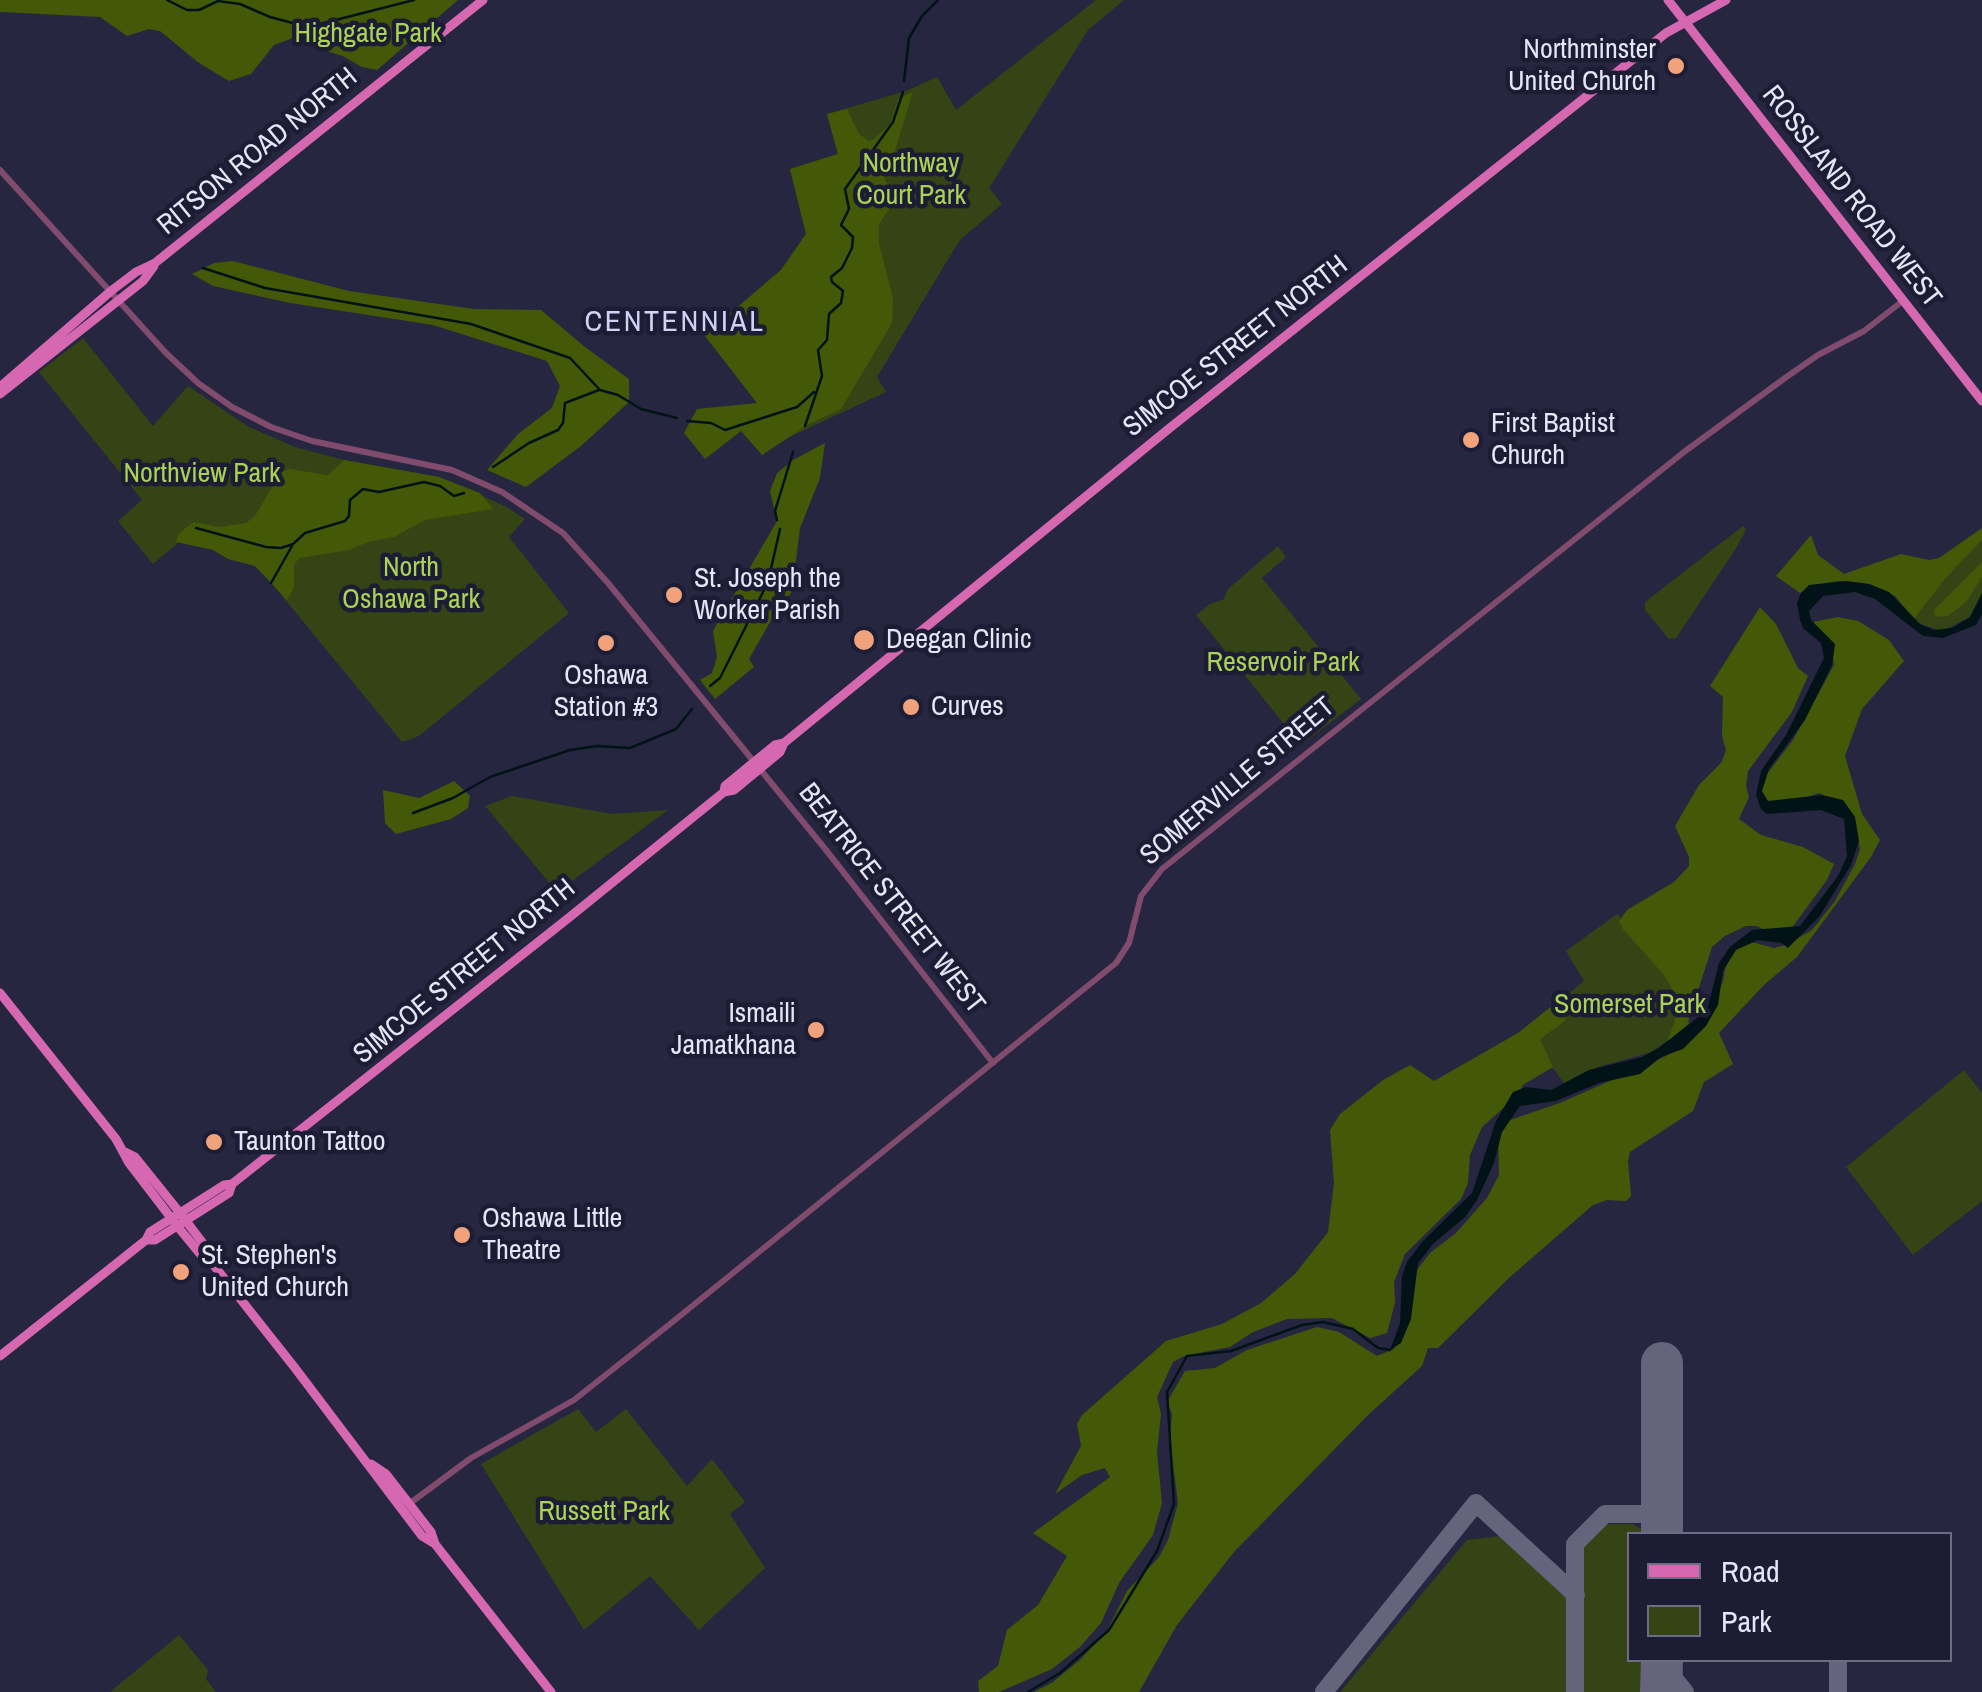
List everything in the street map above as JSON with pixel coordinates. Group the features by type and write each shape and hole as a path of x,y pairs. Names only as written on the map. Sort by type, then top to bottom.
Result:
{"main road":[{"name":"RITSON ROAD NORTH","path":"0,390 115,296 136,272 155,263 484,0"},
{"name":"ROSSLAND ROAD WEST","path":"1668,0 1982,401"},
{"name":"SIMCOE STREET NORTH","path":"0,1356 114,1262 146,1240 155,1240 224,1185 232,1184 724,792 734,790 756,766 780,752 784,743 1088,493 1685,21 1726,0"},
{"path":"0,993 125,1152 129,1163 179,1220 200,1255 208,1258 369,1462 379,1481 431,1532 435,1544 551,1692"}],"street":[{"name":"BEATRICE STREET WEST","path":"0,170 176,362 232,408 312,441 452,470 502,492 554,526 597,570 826,850 993,1063"},
{"name":"SOMERVILLE STREET","path":"405,1507 471,1458 574,1400 1116,963 1129,942 1142,896 1162,868 1695,443 1810,360 1864,332 1904,300"}],"green space":[{"name":"Highgate Park","path":"0,0 458,0 377,70 316,48 301,35 274,45 251,74 229,81 199,63 160,31 149,29 127,36 100,17 0,12"},
{"name":"Northway Court Park","path":"1096,0 1124,0 1088,30 989,188 1002,204 960,240 950,256 877,377 886,392 785,439 695,323 715,325 733,311 781,270 806,234 790,169 838,154 827,114 906,91 937,77 956,110"},
{"path":"913,92 885,172 885,180 897,197 879,224 879,244 893,298 892,323 841,409 809,424 762,455 741,431 705,459 684,433 697,409 757,403 695,323 715,325 733,311 781,270 806,234 790,169 838,154 827,114 847,109 859,134 873,140 890,124 898,99"},
{"path":"233,261 349,291 474,309 541,310 629,379 629,402 581,446 526,487 487,470 518,434 552,408 560,386 547,361 433,325 290,303 213,286 192,274 214,263"},
{"name":"North Oshawa Park","path":"83,338 153,426 188,386 249,427 295,447 439,477 505,506 525,519 509,537 569,613 419,736 402,742 251,558 185,537 153,564 118,521 142,500 39,372"},
{"path":"825,443 820,478 800,528 792,592 778,608 749,659 754,667 715,699 700,680 712,673 717,657 713,631 777,521 770,491 777,473"},
{"path":"344,460 439,477 480,493 493,509 425,520 394,537 350,550 299,558 294,565 294,588 287,600 255,566 228,559 213,550 176,542 179,533 194,522 219,527 246,523 255,516 280,473 289,469 328,475"},
{"path":"1743,526 1746,530 1735,550 1676,638 1669,639 1645,610 1645,602"},
{"path":"1982,528 1982,540 1914,619 1895,596 1869,584 1838,581 1815,585 1800,593 1776,576 1811,535 1818,555 1844,574 1901,554 1929,560 1939,558"},
{"path":"1982,540 1982,593 1970,617 1942,631 1920,624 1914,619"},
{"name":"Reservoir Park","path":"1278,546 1286,557 1262,578 1361,699 1301,745 1196,615 1224,599 1228,589"},
{"path":"1982,562 1982,577 1966,602 1948,616 1935,617 1934,610"},
{"path":"1760,607 1776,624 1798,668 1808,676 1792,712 1748,771 1749,797 1739,819 1761,835 1803,847 1834,864 1827,880 1788,933 1776,936 1757,926 1746,926 1712,947 1687,1025 1667,1042 1679,1000 1664,975 1619,921 1627,910 1674,882 1689,866 1675,826 1699,785 1721,763 1726,750 1722,736 1723,697 1710,686"},
{"path":"1838,617 1858,621 1889,640 1904,661 1862,709 1845,756 1862,814 1880,840 1797,957 1719,1033 1733,1064 1704,1082 1693,1111 1630,1152 1631,1196 1626,1201 1607,1200 1593,1205 1510,1277 1438,1348 1428,1348 1422,1366 1367,1416 1234,1552 1177,1625 1139,1692 1034,1692 1081,1659 1107,1631 1127,1591 1159,1557 1168,1540 1178,1503 1170,1440 1172,1414 1167,1402 1185,1371 1215,1368 1247,1350 1317,1327 1339,1332 1377,1356 1394,1349 1405,1325 1416,1271 1487,1198 1499,1175 1498,1138 1510,1120 1560,1103 1666,1056 1701,1029 1734,945 1748,941 1774,948 1786,945 1812,930 1835,901 1860,849 1852,813 1843,804 1819,793 1778,807 1762,798 1761,782 1793,740 1834,665 1832,651 1813,622"},
{"path":"454,781 470,796 468,808 451,819 396,834 385,823 383,790 419,798"},
{"path":"512,796 612,814 668,810 557,892 485,806"},
{"name":"Somerset Park","path":"1617,914 1675,977 1690,1024 1652,1052 1598,1067 1564,1083 1524,1029 1584,981 1566,951"},
{"path":"1558,1001 1567,1011 1565,1021 1540,1039 1553,1067 1523,1085 1519,1094 1482,1127 1470,1155 1468,1183 1461,1199 1405,1254 1394,1282 1395,1303 1387,1333 1370,1338 1332,1318 1287,1319 1253,1332 1230,1347 1184,1356 1173,1362 1157,1397 1161,1414 1157,1452 1162,1503 1153,1535 1119,1583 1101,1623 1080,1647 1052,1669 999,1692 979,1692 978,1681 998,1666 1007,1630 1038,1605 1067,1556 1033,1533 1110,1477 1105,1468 1082,1475 1055,1494 1081,1446 1077,1424 1082,1415 1166,1341 1222,1324 1261,1303 1295,1274 1328,1232 1334,1183 1330,1130 1340,1114 1383,1080 1410,1065 1434,1081 1518,1033"},
{"path":"1964,1070 1982,1093 1982,1201 1913,1255 1846,1167"},
{"name":"Russett Park","path":"578,1409 596,1432 626,1409 687,1486 712,1459 745,1502 730,1514 765,1568 699,1630 650,1576 584,1630 481,1464"},
{"path":"1605,1524 1632,1524 1645,1531 1627,1532 1627,1662 1645,1662 1645,1692 1583,1692 1582,1548"},
{"path":"1500,1536 1567,1596 1566,1692 1340,1692 1467,1540"},
{"path":"179,1635 208,1670 206,1679 216,1692 110,1692"}],"shaded area":[{"path":"1846,581 1889,592 1920,624 1934,630 1952,628 1970,617 1982,593 1982,614 1976,625 1943,638 1923,636 1875,599 1855,592 1823,596 1809,611 1811,620 1835,644 1832,665 1805,720 1769,769 1762,791 1768,801 1822,795 1843,800 1855,817 1859,841 1851,865 1819,917 1788,948 1782,943 1758,940 1736,950 1723,971 1718,1005 1706,1026 1683,1049 1661,1057 1640,1074 1599,1083 1556,1101 1520,1106 1502,1132 1494,1163 1477,1200 1418,1263 1411,1319 1401,1343 1390,1350 1400,1323 1402,1276 1407,1262 1472,1193 1496,1121 1513,1092 1526,1087 1551,1090 1589,1070 1642,1057 1660,1047 1707,1010 1719,963 1730,947 1752,930 1800,926 1838,876 1847,856 1844,819 1821,810 1767,814 1756,795 1761,771 1786,735 1824,658 1821,643 1803,628 1800,620 1797,603 1801,593 1809,585"}],"waterway":[{"path":"167,0 187,10 199,10 218,1 240,4 308,27 414,0"},
{"path":"904,81 909,38 922,16 938,0"},
{"path":"805,426 822,376 818,350 827,340 829,314 841,303 843,291 831,277 842,268 852,248 853,237 841,225 849,209 845,189 893,122 903,92"},
{"path":"203,268 265,288 471,324 570,358 600,390 618,395 641,409 677,418"},
{"path":"493,467 529,443 558,430 563,423 565,403 599,390"},
{"path":"687,421 711,423 725,430 797,407 814,392"},
{"path":"777,520 775,511 793,452"},
{"path":"196,528 281,548 305,533 345,521 350,500 363,489 379,492 424,482 440,486 454,496 464,493"},
{"path":"710,686 720,678 768,582 780,529"},
{"path":"271,583 292,546"},
{"path":"413,813 453,798 490,777 570,750 597,746 630,748 676,729 692,709"},
{"path":"1028,1692 1060,1673 1109,1630 1157,1551 1174,1504 1167,1392 1187,1356 1231,1351 1302,1325 1323,1322 1353,1329 1378,1348 1390,1350"}],"taxiway":[{"path":"1324,1692 1476,1503 1576,1595"},
{"path":"1575,1692 1575,1544 1605,1514 1644,1514 1663,1521"},
{"path":"1838,1662 1838,1692"},
{"path":"1662,1664 1685,1692"}],"runway":[{"path":"1662,1363 1662,1532"},
{"path":"1661,1692 1662,1662"}],"place":[{"name":"Northminster United Church","path":"1676,66"},
{"name":"First Baptist Church","path":"1471,440"},
{"name":"St. Joseph the Worker Parish","path":"674,595"},
{"name":"Deegan Clinic","path":"864,640"},
{"name":"Oshawa Station #3","path":"606,643"},
{"name":"Curves","path":"911,707"},
{"name":"Ismaili Jamatkhana","path":"816,1030"},
{"name":"Taunton Tattoo","path":"214,1142"},
{"name":"Oshawa Little Theatre","path":"462,1235"},
{"name":"St. Stephen's United Church","path":"181,1272"}],"district":[{"name":"CENTENNIAL","path":"675,323"}],"park label":[{"name":"Northview Park","path":"202,474"}]}
